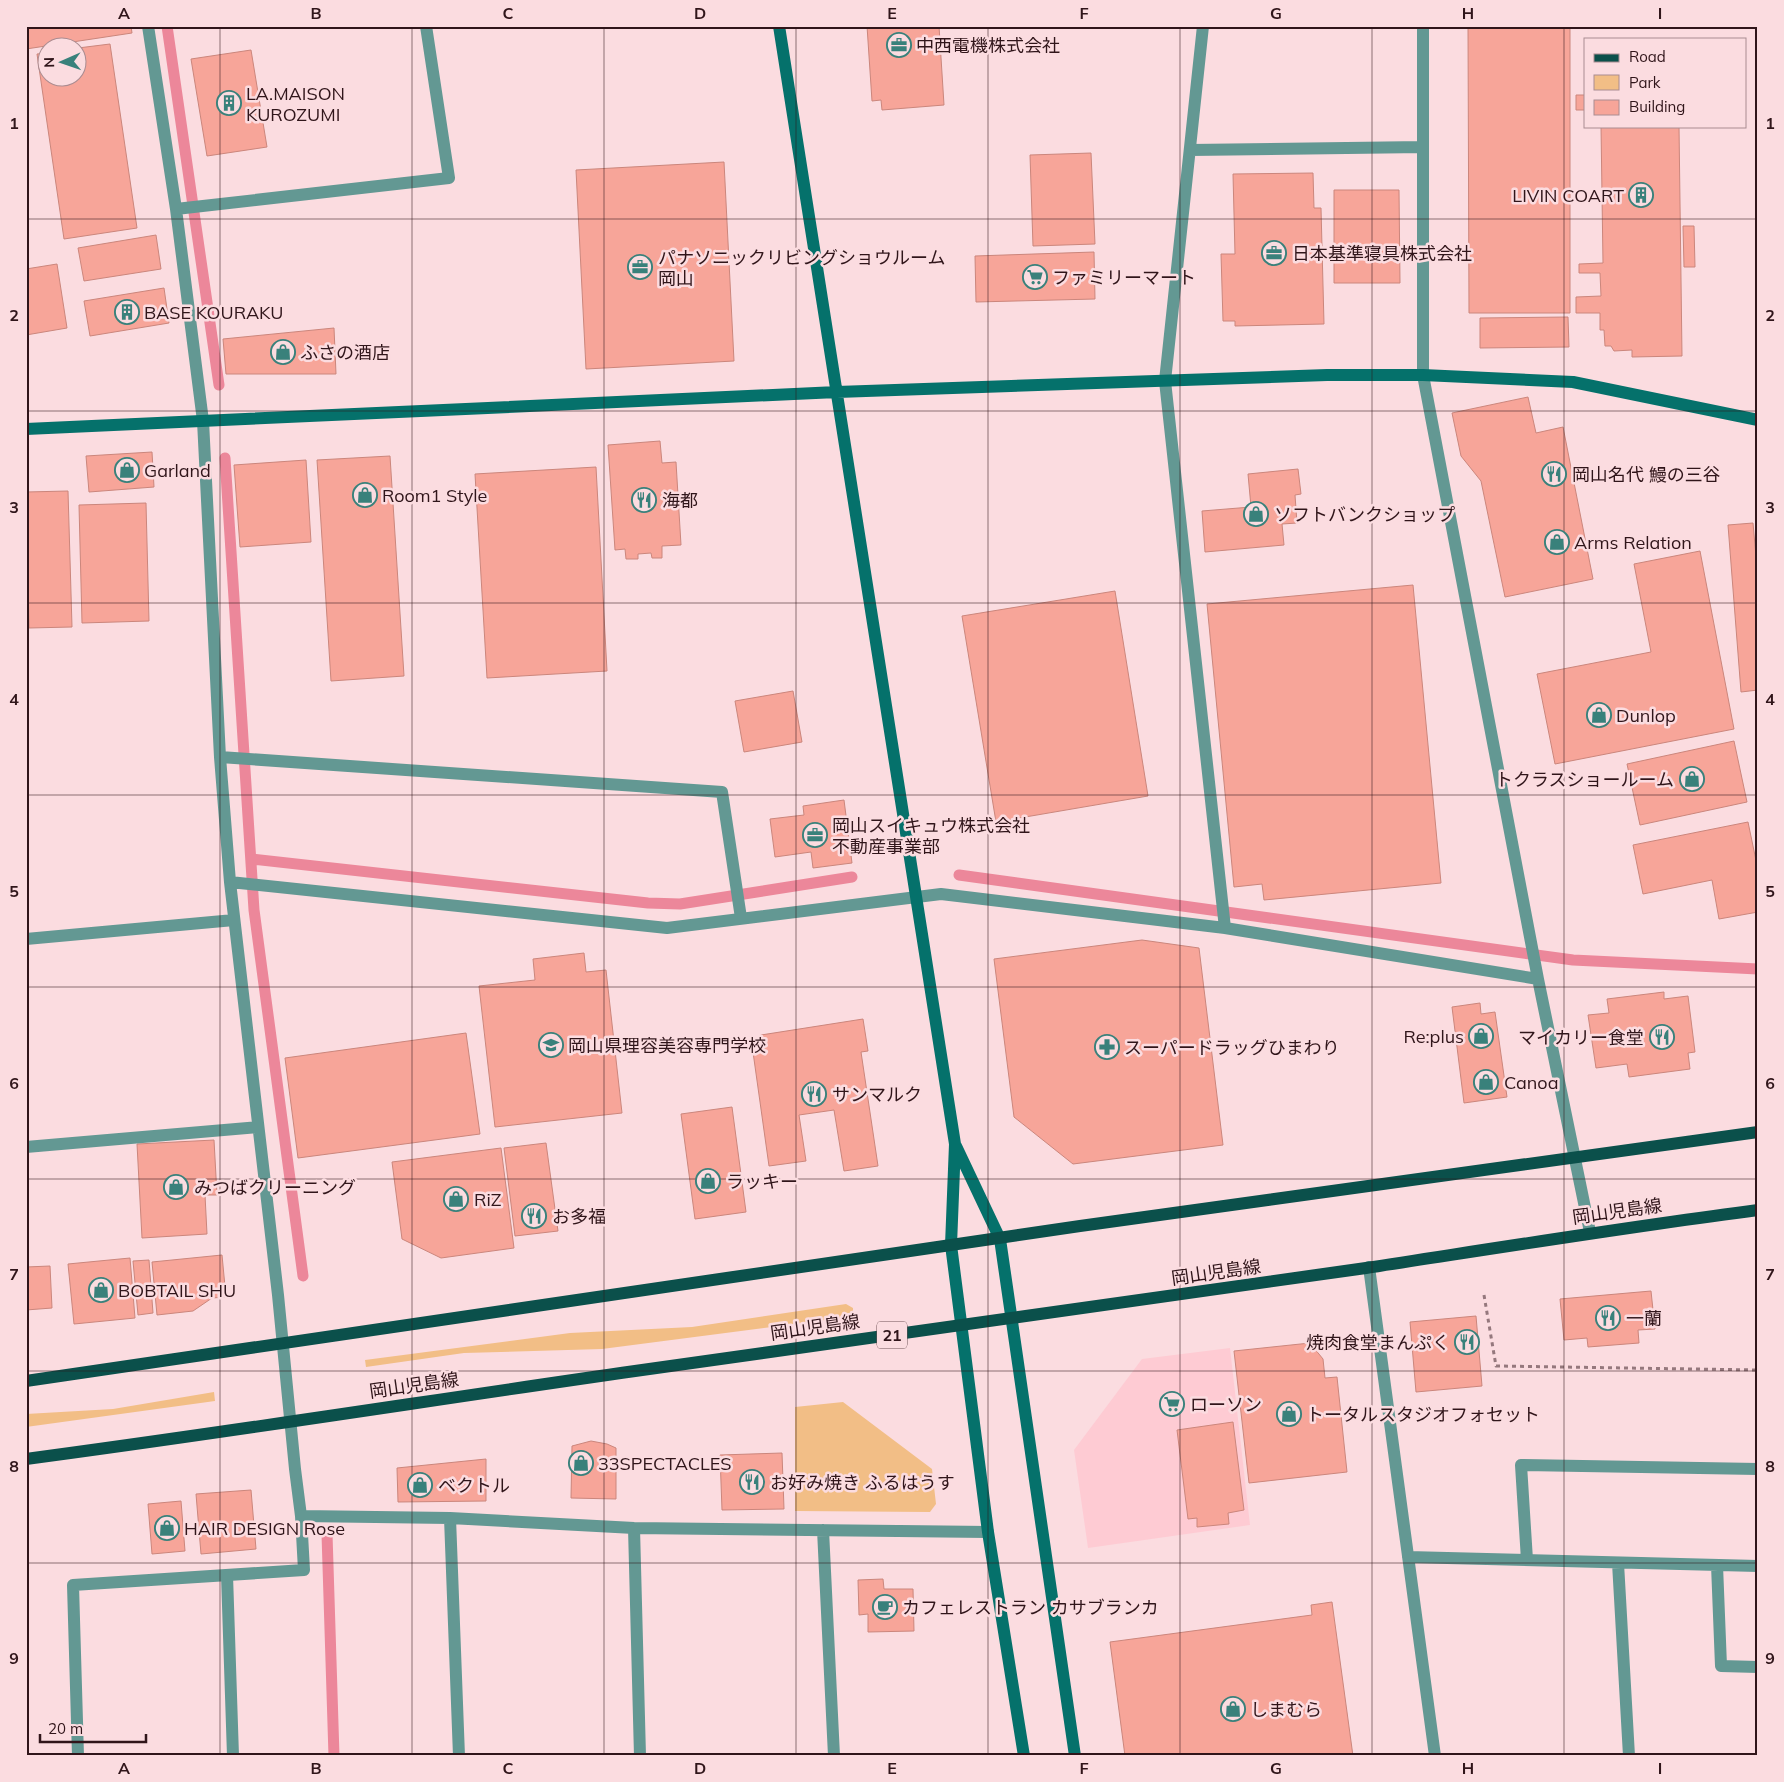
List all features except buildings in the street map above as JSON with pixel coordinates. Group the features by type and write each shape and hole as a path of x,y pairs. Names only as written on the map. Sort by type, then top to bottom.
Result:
{"main road":[{"path":"26,1381 951,1245 1576,1159 1758,1132"},
{"name":"岡山児島線","path":"26,1459 290,1423 361,1410 866,1338 961,1327 1369,1267 1590,1232 1758,1210"}],"street":[{"path":"78,1756 73,1585 304,1570 302,1516 234,920 236,883 220,757 203,421 181,209 148,26"},
{"path":"181,209 449,178 426,26"},
{"path":"780,26 955,1144 951,1245 988,1532 1024,1756"},
{"path":"1204,26 1165,381 1224,917"},
{"path":"1423,26 1423,375 1538,979 1590,1232"},
{"path":"1190,150 1423,147"},
{"path":"26,429 837,392 1327,375 1423,375 1573,382 1758,420"},
{"path":"220,757 722,792 741,918"},
{"path":"236,883 667,928 941,894 1224,917 1538,979"},
{"path":"26,939 234,920"},
{"path":"26,1147 258,1127"},
{"path":"955,1144 1000,1239 1075,1756"},
{"path":"1369,1267 1435,1756"},
{"path":"1527,1560 1521,1465 1758,1470"},
{"path":"302,1516 450,1518 634,1528 988,1532"},
{"path":"450,1518 460,1756"},
{"path":"634,1528 640,1756"},
{"path":"823,1530 834,1756"},
{"path":"1408,1557 1758,1566"},
{"path":"1618,1563 1629,1756"},
{"path":"1717,1565 1722,1666 1758,1667"},
{"path":"227,1575 233,1756"}],"path":[{"path":"1484,1295 1496,1366 1758,1370"}],"shaded area":[{"name":"ローソン","path":"1230,1348 1250,1525 1088,1548 1074,1450 1142,1359"}],"green space":[{"path":"846,1304 853,1308 853,1312 848,1317 602,1349 464,1353 366,1367 365,1360 570,1333 692,1327"},
{"path":"214,1392 215,1401 26,1427 26,1414 113,1409"},
{"path":"843,1402 932,1469 936,1504 930,1512 795,1511 795,1407"}],"waterway":[{"path":"167,26 219,385"},
{"path":"225,458 254,910 303,1276"},
{"path":"251,859 648,903 680,904 852,877"},
{"path":"959,875 1573,960 1758,969"},
{"path":"327,1534 334,1756"}],"place":[{"name":"中西電機株式会社","path":"899,45"},
{"name":"LA.MAISON KUROZUMI","path":"229,103"},
{"name":"LIVIN COART","path":"1641,195"},
{"name":"日本基準寝具株式会社","path":"1274,253"},
{"name":"パナソニックリビングショウルーム 岡山","path":"640,267"},
{"name":"ファミリーマート","path":"1035,277"},
{"name":"BASE KOURAKU","path":"127,312"},
{"name":"ふさの酒店","path":"283,352"},
{"name":"Garland","path":"127,470"},
{"name":"岡山名代 鰻の三谷","path":"1554,474"},
{"name":"Room1 Style","path":"365,495"},
{"name":"海都","path":"644,500"},
{"name":"ソフトバンクショップ","path":"1256,514"},
{"name":"Arms Relation","path":"1557,542"},
{"name":"Dunlop","path":"1599,715"},
{"name":"トクラスショールーム","path":"1692,779"},
{"name":"岡山スイキュウ株式会社 不動産事業部","path":"815,835"},
{"name":"Re:plus","path":"1481,1036"},
{"name":"マイカリー食堂","path":"1662,1037"},
{"name":"岡山県理容美容専門学校","path":"551,1045"},
{"name":"スーパードラッグひまわり","path":"1107,1047"},
{"name":"Canoa","path":"1486,1082"},
{"name":"サンマルク","path":"814,1094"},
{"name":"ラッキー","path":"708,1181"},
{"name":"みつばクリーニング","path":"176,1187"},
{"name":"RiZ","path":"456,1199"},
{"name":"お多福","path":"534,1216"},
{"name":"BOBTAIL SHU","path":"101,1290"},
{"name":"一蘭","path":"1608,1318"},
{"name":"焼肉食堂まんぷく","path":"1467,1342"},
{"name":"ローソン","path":"1172,1404"},
{"name":"トータルスタジオフォセット","path":"1289,1414"},
{"name":"33SPECTACLES","path":"581,1463"},
{"name":"お好み焼き ふるはうす","path":"752,1482"},
{"name":"ベクトル","path":"420,1485"},
{"name":"HAIR DESIGN Rose","path":"167,1528"},
{"name":"カフェレストラン カサブランカ","path":"885,1607"},
{"name":"しまむら","path":"1233,1709"}]}
